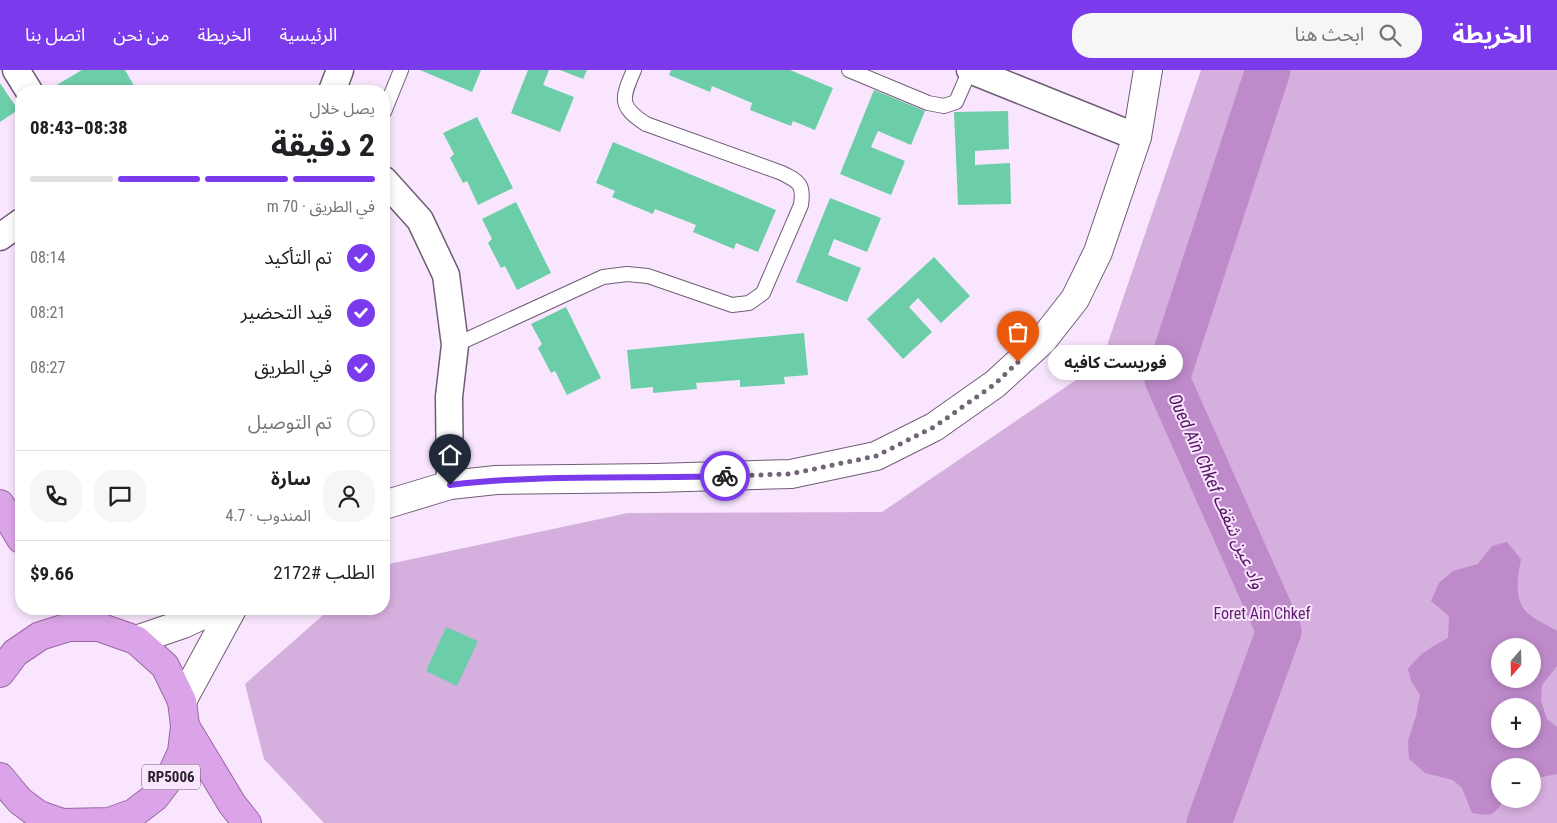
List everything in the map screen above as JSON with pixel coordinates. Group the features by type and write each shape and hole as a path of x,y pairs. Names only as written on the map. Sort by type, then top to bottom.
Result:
{"highway":[{"path":"0,504 15,529"},
{"name":"RP5006","path":"84,615 99,627 136,640 165,666 183,713 232,804 247,823"},
{"name":"RP5006","path":"0,673 15,654 40,636 69,627 99,627"},
{"name":"RP5006","path":"0,777 20,802 40,814 62,823 110,823 134,813 155,797 171,776 182,752 183,713"}],"street":[{"path":"16,70 26,85"},
{"path":"334,85 340,70"},
{"path":"970,70 1137,137"},
{"path":"390,503 450,485 496,480 790,474 876,456 934,427 995,384 1042,341 1075,299 1098,252 1137,137 1148,70"},
{"path":"390,187 420,220 446,275 455,345 450,397 450,485"},
{"path":"0,237 15,226"},
{"path":"136,640 183,624 202,615"},
{"path":"183,713 229,615"}],"lane":[{"path":"390,98 402,70"},
{"path":"455,345 603,278 627,274 648,276 732,305 749,303 762,293 802,205 803,190 796,180 782,172 646,124 631,114 625,103 626,89 634,70"},
{"path":"849,70 928,103 944,106 956,102 970,70"}],"green space":[{"name":"Foret Ain Chkef","path":"1201,70 1557,70 1557,823 324,823 264,759 245,684 323,615 390,615 390,564 628,513 882,512 1101,363"}],"shaded area":[{"path":"1507,542 1521,559 1518,591 1524,609 1539,621 1557,631 1557,666 1542,685 1541,701 1547,719 1557,727 1557,774 1541,777 1541,758 1491,758 1491,808 1498,808 1488,815 1472,813 1462,788 1453,780 1425,773 1409,759 1408,741 1420,695 1411,681 1408,669 1426,651 1448,638 1449,616 1431,601 1439,583 1453,571 1478,564 1492,546"}],"building":[{"path":"82,70 125,70 134,85 57,85"},
{"path":"420,70 481,70 472,92"},
{"path":"528,70 549,70 543,85 574,97 560,132 511,113"},
{"path":"560,70 587,70 583,79"},
{"path":"671,70 790,70 833,88 815,130 793,121 791,126 750,110 752,103 712,86 710,92 669,75"},
{"path":"0,83 15,106 15,112 0,122"},
{"path":"874,90 925,111 911,145 878,131 871,147 905,161 891,195 840,174"},
{"path":"1008,111 1009,149 975,151 975,165 1010,163 1011,204 958,205 954,112"},
{"path":"477,117 513,188 478,205 467,181 463,183 450,158 454,154 443,133"},
{"path":"613,142 776,210 758,252 736,243 734,249 693,232 696,225 655,209 653,214 612,197 615,191 596,183"},
{"path":"830,198 881,218 867,252 834,239 828,255 861,268 847,302 796,282"},
{"path":"516,202 551,273 517,290 505,266 501,268 488,243 492,239 482,219"},
{"path":"934,257 970,296 941,323 918,298 909,307 932,332 903,359 867,319"},
{"path":"566,307 601,378 567,395 555,371 551,373 538,348 542,344 531,324"},
{"path":"804,333 808,375 784,377 785,384 740,387 740,380 696,383 697,389 653,393 653,387 631,389 627,350"},
{"path":"446,627 478,641 457,686 426,671"}],"waterway":[{"name":"Oued Aïn Chkef واد عين شقف","path":"1209,823 1279,631 1167,379 1268,70"}],"way so far":[{"path":"725,476 790,474 876,456 934,427 995,384 1018,362"}],"place":[{"name":"فوريست كافيه","path":"1018,362"}],"route":[{"path":"450,485 496,480 725,476"}]}
